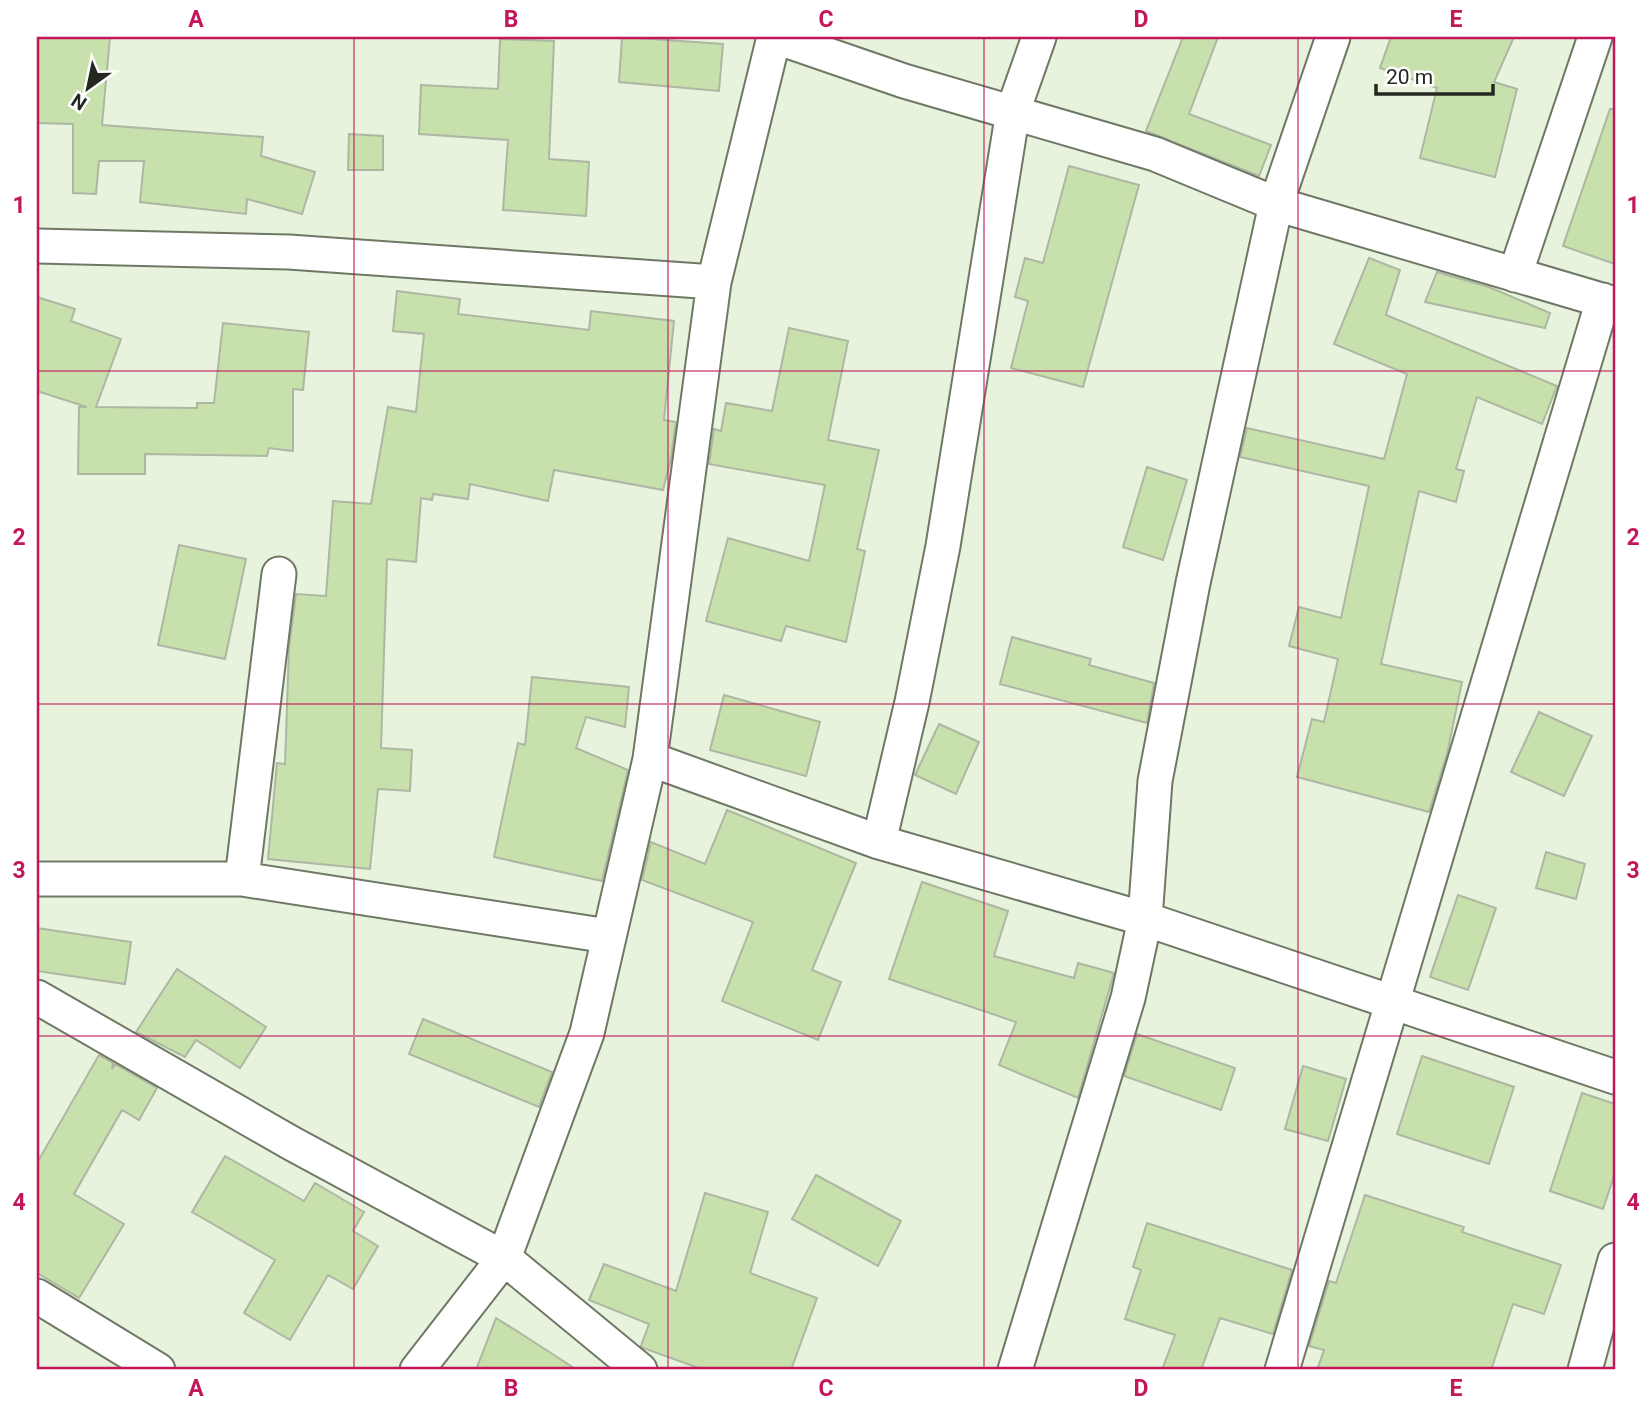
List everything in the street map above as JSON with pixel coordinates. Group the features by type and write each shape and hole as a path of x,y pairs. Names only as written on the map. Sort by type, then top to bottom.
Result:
{"street":[{"path":"417,1370 504,1258 587,1033 650,759 714,282 775,37 904,81 1155,154 1276,204 1609,302 1390,1004 1282,1370"},
{"path":"879,842 912,702 943,546 1013,111 1039,37"},
{"path":"1015,1370 1128,998 1144,919 1155,781 1196,570 1276,204 1333,37"},
{"path":"1515,275 1595,37"},
{"path":"37,246 289,252 714,282"},
{"path":"242,879 279,574"},
{"path":"650,759 879,842 1144,919 1390,1004 1615,1077"},
{"path":"37,879 242,879 608,936"},
{"path":"37,997 290,1143 504,1258 640,1370"},
{"path":"1585,1370 1615,1260"},
{"path":"37,1296 158,1370"}],"building":[{"path":"37,37 110,37 102,125 263,137 261,156 315,172 302,214 247,199 246,214 140,202 144,161 99,161 96,194 73,193 73,124 37,123"},
{"path":"622,37 723,44 719,91 619,82"},
{"path":"1183,37 1218,37 1189,114 1271,145 1259,176 1146,131"},
{"path":"1391,37 1514,37 1494,82 1517,89 1495,177 1420,158 1437,88 1380,68"},
{"path":"500,39 554,41 549,159 589,162 586,216 503,210 508,140 419,134 421,85 498,89"},
{"path":"1610,109 1615,109 1615,264 1563,246"},
{"path":"349,134 383,136 383,170 348,170"},
{"path":"1069,166 1139,185 1083,387 1011,368 1028,301 1015,297 1025,258 1043,263"},
{"path":"1369,258 1400,270 1386,315 1557,386 1542,424 1477,397 1456,469 1464,471 1456,502 1419,491 1381,664 1462,682 1447,754 1429,812 1297,777 1312,719 1324,722 1338,659 1289,646 1299,607 1341,618 1369,486 1240,457 1247,428 1384,459 1407,374 1334,344"},
{"path":"1437,272 1489,287 1550,313 1545,328 1425,302"},
{"path":"397,291 460,299 458,314 589,330 591,311 674,321 664,420 676,422 671,458 663,490 554,470 548,501 470,484 468,499 433,494 432,500 421,498 416,562 387,559 381,748 412,750 410,791 378,789 370,869 268,859 277,763 285,764 289,648 296,594 326,596 333,501 371,504 388,407 416,412 424,334 393,331"},
{"path":"37,297 75,309 71,321 121,339 96,407 197,408 197,403 214,403 223,323 309,332 303,390 293,389 293,451 269,448 267,456 145,454 145,474 78,474 79,407 87,407 37,391"},
{"path":"789,328 848,341 828,440 879,450 857,549 865,551 846,642 786,626 781,641 706,621 728,538 809,561 825,485 709,464 714,429 721,431 726,403 772,411"},
{"path":"1147,467 1187,480 1163,560 1123,547"},
{"path":"179,545 246,559 225,659 158,645"},
{"path":"1012,637 1091,659 1089,665 1154,683 1147,723 1000,684"},
{"path":"532,677 629,687 625,727 586,717 576,748 628,770 602,881 494,857 518,743 525,745"},
{"path":"724,695 820,722 806,776 710,750"},
{"path":"1539,712 1592,736 1564,796 1511,772"},
{"path":"939,724 979,742 956,794 915,775"},
{"path":"727,810 856,863 812,970 841,982 818,1040 722,1001 753,922 642,880 651,842 705,864"},
{"path":"1546,852 1585,864 1576,899 1536,888"},
{"path":"922,882 1008,911 994,956 1074,978 1078,963 1114,973 1078,1098 999,1065 1016,1022 889,979"},
{"path":"1458,895 1496,908 1468,990 1430,977"},
{"path":"37,928 131,942 125,984 37,971"},
{"path":"177,969 266,1027 240,1068 196,1040 185,1057 136,1032"},
{"path":"423,1019 552,1072 539,1107 409,1054"},
{"path":"1137,1034 1235,1068 1221,1110 1124,1076"},
{"path":"99,1055 113,1063 112,1069 115,1064 157,1088 139,1120 122,1110 74,1194 124,1224 79,1298 37,1273 37,1163"},
{"path":"1422,1056 1514,1087 1489,1164 1397,1134"},
{"path":"1303,1066 1346,1079 1328,1141 1285,1129"},
{"path":"1582,1093 1615,1104 1615,1173 1603,1209 1550,1191"},
{"path":"225,1156 304,1201 315,1183 364,1212 353,1231 378,1246 353,1289 328,1275 290,1340 244,1313 275,1260 192,1212"},
{"path":"816,1175 901,1221 878,1266 792,1219"},
{"path":"705,1193 768,1212 750,1273 817,1298 791,1370 704,1370 643,1348 641,1346 649,1324 589,1300 604,1264 676,1291"},
{"path":"1365,1195 1464,1227 1462,1232 1561,1265 1544,1314 1513,1304 1491,1370 1317,1370 1324,1350 1309,1346 1329,1281 1336,1283"},
{"path":"1147,1223 1292,1270 1273,1334 1220,1318 1201,1370 1162,1370 1175,1335 1125,1319 1141,1270 1133,1267"},
{"path":"496,1318 520,1333 577,1370 476,1370"}]}
